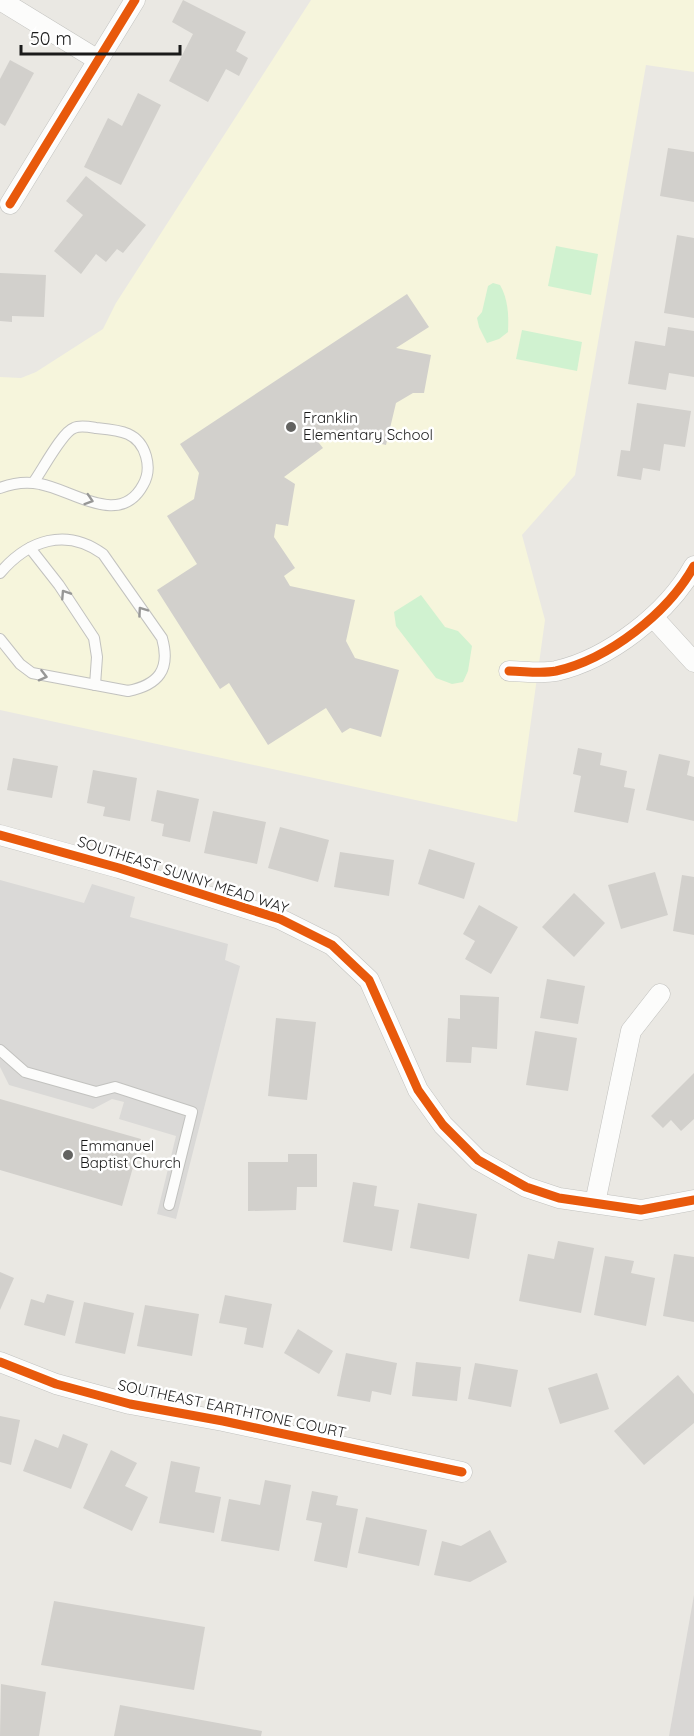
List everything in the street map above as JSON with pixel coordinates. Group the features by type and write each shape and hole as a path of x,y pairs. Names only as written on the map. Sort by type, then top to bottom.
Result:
{"street":[{"path":"0,0 98,60"},
{"path":"10,204 135,0"},
{"path":"509,671 554,671 583,663 616,645 653,617 686,580 694,566"},
{"path":"653,617 694,662"},
{"name":"SOUTHEAST SUNNY MEAD WAY","path":"0,834 119,868 280,919 332,945 369,980 418,1090 443,1125 478,1160 526,1187 559,1198 641,1210 694,1200"},
{"path":"595,1203 631,1031 660,994"},
{"name":"SOUTHEAST EARTHTONE COURT","path":"0,1362 56,1384 130,1404 223,1421 462,1472"}],"lane":[{"path":"0,483 0,488 24,482 33,483 114,507 126,503 144,485 147,470 146,453 128,434 105,428 74,428 66,433 33,483"},
{"path":"0,573 8,564 42,542 60,539 77,540 91,546 103,554 162,638 166,654 161,672 155,682 128,691 32,673 20,664 0,639"},
{"path":"30,548 59,585 94,638 97,657 95,685"},
{"path":"0,1050 25,1072 96,1092 115,1087 192,1112 169,1205"}],"shaded area":[{"name":"Franklin Elementary School","path":"311,0 694,0 694,72 646,65 575,475 522,535 545,620 517,822 0,710 0,377 21,378 36,372 103,329 116,303"},
{"path":"0,880 84,903 92,884 135,897 130,917 228,944 225,960 240,966 176,1219 157,1214 176,1136 119,1119 124,1102 112,1099 93,1109 9,1085 0,1067"},
{"path":"694,1595 694,1736 669,1736"}],"green space":[{"path":"556,246 598,254 591,295 548,286"},
{"path":"493,283 500,285 505,296 508,332 499,339 487,343 477,318 482,312 488,286"},
{"path":"522,330 582,342 577,371 516,359"},
{"path":"421,595 445,627 458,631 472,646 468,671 463,682 452,684 436,678 396,626 394,612"}],"building":[{"path":"183,0 246,32 236,51 248,58 239,76 226,69 208,102 169,81 193,34 172,22"},
{"path":"10,60 34,73 5,126 0,123 0,79"},
{"path":"138,93 161,105 121,185 84,167 108,118 122,126"},
{"path":"668,148 694,152 694,202 660,196"},
{"path":"86,176 146,225 123,253 117,249 106,262 96,254 81,274 54,251 83,215 66,201"},
{"path":"677,235 694,238 694,318 664,313"},
{"path":"0,273 46,275 44,317 12,316 12,322 0,321"},
{"path":"407,294 429,327 396,348 431,355 424,393 413,393 396,403 386,445 324,430 315,438 323,448 284,477 295,484 288,526 276,524 274,537 295,568 284,576 290,586 355,600 346,641 355,658 399,670 381,737 350,728 342,733 326,708 268,745 229,683 220,689 157,590 197,564 167,516 194,499 199,473 180,444"},
{"path":"668,327 694,331 694,377 669,373 666,390 628,384 635,341 665,346"},
{"path":"637,403 691,411 685,447 664,444 660,471 643,468 641,480 617,476 621,450 630,451"},
{"path":"578,748 602,753 600,765 627,771 624,787 635,789 628,823 574,812 581,776 573,774"},
{"path":"659,754 690,761 687,775 694,777 694,821 646,810"},
{"path":"13,758 58,766 52,798 7,790"},
{"path":"93,770 137,778 130,821 103,816 105,807 87,803"},
{"path":"157,790 199,799 190,842 162,836 164,824 151,821"},
{"path":"213,811 266,822 257,864 204,853"},
{"path":"280,827 329,840 318,882 268,868"},
{"path":"429,849 475,863 464,899 418,884"},
{"path":"340,852 394,860 389,896 334,887"},
{"path":"655,872 668,915 621,929 608,885"},
{"path":"682,875 694,877 694,935 673,931"},
{"path":"574,893 605,923 574,957 542,927"},
{"path":"479,905 518,927 491,974 465,959 475,941 463,934"},
{"path":"547,979 585,986 578,1024 540,1018"},
{"path":"460,995 499,997 497,1049 472,1047 471,1063 446,1062 448,1018 460,1019"},
{"path":"276,1018 316,1022 307,1100 268,1096"},
{"path":"535,1031 577,1038 568,1091 526,1085"},
{"path":"694,1073 694,1119 681,1131 671,1120 663,1128 651,1116"},
{"name":"Emmanuel Baptist Church","path":"0,1099 141,1139 122,1206 0,1170"},
{"path":"288,1154 317,1154 317,1187 297,1187 296,1210 248,1211 248,1162 288,1162"},
{"path":"353,1182 377,1186 374,1206 399,1210 392,1251 343,1242"},
{"path":"418,1203 477,1214 469,1259 410,1248"},
{"path":"558,1241 594,1248 581,1313 519,1301 528,1254 554,1259"},
{"path":"674,1254 694,1257 694,1322 663,1316"},
{"path":"605,1256 634,1261 631,1273 655,1278 646,1326 594,1315"},
{"path":"0,1272 14,1278 0,1310"},
{"path":"47,1294 74,1301 65,1336 24,1325 31,1299 44,1303"},
{"path":"225,1295 272,1304 263,1348 244,1344 247,1328 219,1323"},
{"path":"84,1302 134,1313 125,1354 75,1343"},
{"path":"145,1305 199,1314 192,1356 137,1346"},
{"path":"298,1329 333,1351 319,1374 284,1353"},
{"path":"346,1353 397,1363 391,1395 372,1391 370,1402 337,1396"},
{"path":"416,1362 461,1367 457,1401 412,1396"},
{"path":"475,1363 518,1370 511,1407 468,1399"},
{"path":"597,1373 609,1409 560,1424 548,1388"},
{"path":"678,1375 694,1394 694,1423 644,1465 614,1431"},
{"path":"0,1416 20,1420 11,1465 0,1462"},
{"path":"63,1434 88,1444 71,1489 23,1471 35,1439 58,1448"},
{"path":"111,1450 137,1463 125,1486 148,1497 132,1531 83,1508"},
{"path":"171,1461 200,1467 195,1492 221,1497 214,1533 159,1523"},
{"path":"265,1480 291,1485 279,1551 221,1541 229,1499 260,1505"},
{"path":"312,1491 338,1496 336,1505 358,1509 347,1568 314,1561 322,1523 306,1520"},
{"path":"366,1517 427,1530 419,1566 358,1553"},
{"path":"490,1530 507,1562 470,1582 434,1575 442,1541 461,1546"},
{"path":"54,1601 205,1627 194,1690 41,1665"},
{"path":"1,1684 46,1692 39,1736 0,1736"},
{"path":"120,1705 262,1731 261,1736 114,1736"}],"cycle path":[{"path":"10,204 135,0"},
{"path":"509,671 556,671 576,665 616,645 635,632 669,601 694,566"},
{"path":"0,835 119,868 280,919 332,945 369,980 418,1090 443,1125 478,1160 526,1187 559,1198 641,1210 694,1200"},
{"path":"0,1362 56,1384 130,1404 223,1421 462,1472"}],"place":[{"name":"Franklin Elementary School","path":"291,427"},
{"name":"Emmanuel Baptist Church","path":"68,1155"}]}
